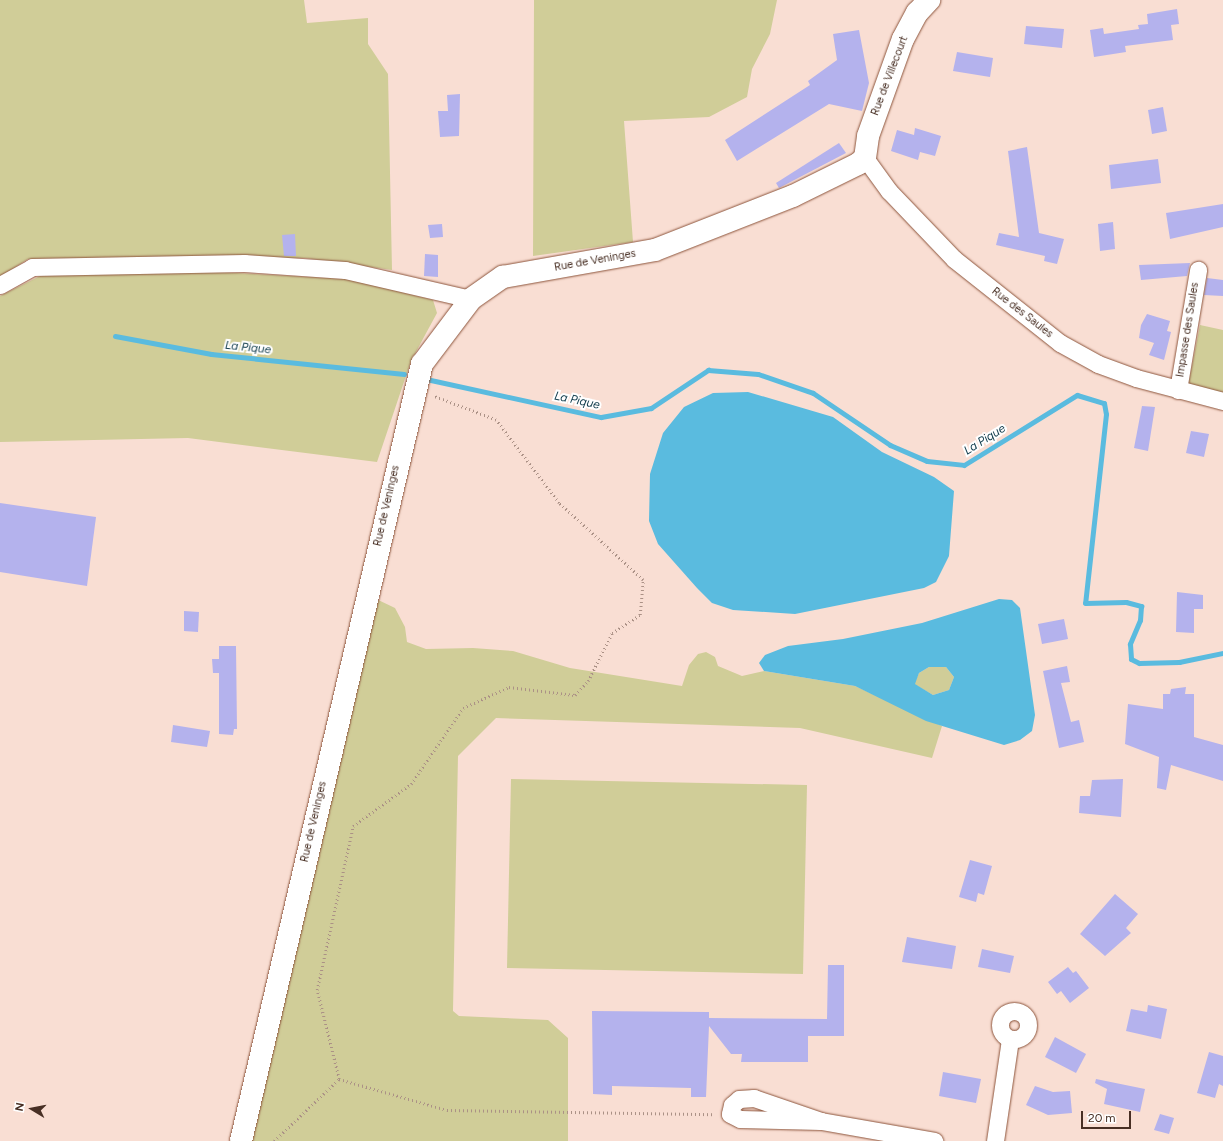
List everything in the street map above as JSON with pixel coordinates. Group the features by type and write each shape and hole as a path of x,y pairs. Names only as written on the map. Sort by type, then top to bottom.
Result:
{"street":[{"name":"Rue de Villecourt","path":"865,158 868,136 903,39 917,13 929,0"},
{"name":"Rue de Veninges","path":"241,1141 422,364 471,299 503,277 655,250 730,223 793,196 865,158"},
{"name":"Rue des Saules","path":"865,158 889,191 924,230 954,259 1030,321 1060,343 1098,364 1178,390 1223,401"},
{"path":"0,285 32,267 244,263 345,270 471,299"},
{"name":"Impasse des Saules","path":"1178,390 1198,270"},
{"path":"995,1141 1010,1039"},
{"path":"730,1114 740,1119 821,1121 934,1141"}],"path":[{"path":"339,1079 317,990 353,826 411,784 463,708 509,687 575,695 588,682 612,633 640,615 643,580 558,503 496,420 415,389"},
{"path":"339,1079 447,1110 730,1114"},
{"path":"274,1141 339,1079"}],"shaded area":[{"path":"0,0 304,0 307,23 368,18 368,44 388,74 392,270 305,258 28,259 0,277"},
{"path":"534,0 777,0 770,34 752,69 747,97 709,117 624,121 633,242 533,256"},
{"path":"219,272 348,279 433,300 437,313 411,361 377,462 188,438 0,442 0,296 42,275"},
{"path":"1200,325 1223,330 1223,392 1204,391 1188,386"},
{"path":"372,597 395,608 405,627 407,642 426,649 473,648 513,651 570,668 682,686 689,665 698,654 706,652 715,657 718,666 742,676 764,671 855,686 942,726 932,758 800,728 496,718 458,756 453,1011 459,1016 548,1020 568,1038 568,1141 250,1141"},
{"path":"929,667 946,667 954,677 949,690 933,695 914,684 919,673"},
{"path":"511,779 807,785 803,974 507,968"}],"water":[{"path":"748,392 833,417 882,452 934,477 954,491 949,556 936,582 924,588 795,614 733,610 712,603 697,588 658,544 649,521 650,474 663,433 684,407 713,393"},
{"path":"999,599 1012,600 1020,608 1035,715 1032,731 1020,740 1004,745 926,721 855,686 764,671 759,663 765,655 788,646 843,639 922,623","holes":["929,667 946,667 954,677 949,690 933,695 915,684 919,673"]}],"building":[{"path":"1177,9 1179,24 1171,25 1173,40 1125,46 1126,52 1094,57 1090,30 1103,28 1104,34 1139,29 1138,25 1148,24 1147,14"},
{"path":"1026,26 1064,29 1062,48 1024,44"},
{"path":"859,30 869,83 862,111 829,104 737,161 725,140 810,85 808,81 837,60 833,34"},
{"path":"957,52 993,58 990,77 953,71"},
{"path":"460,94 459,136 440,137 438,111 448,111 447,95"},
{"path":"1163,107 1167,131 1152,134 1148,110"},
{"path":"915,128 941,136 935,156 920,152 918,160 891,151 897,130 914,135"},
{"path":"839,143 846,153 779,188 776,183"},
{"path":"1027,147 1039,233 1064,239 1057,264 1044,261 1045,256 996,245 999,233 1019,237 1008,151"},
{"path":"1158,159 1161,183 1111,189 1109,165"},
{"path":"1223,204 1223,227 1170,239 1166,213"},
{"path":"1113,222 1115,249 1100,251 1098,224"},
{"path":"442,224 443,237 430,238 428,225"},
{"path":"295,234 296,256 284,256 282,235"},
{"path":"425,254 438,255 438,277 424,276"},
{"path":"1190,263 1187,276 1141,280 1139,265"},
{"path":"1207,278 1223,280 1223,296 1204,295"},
{"path":"1147,314 1170,321 1167,331 1171,332 1164,360 1149,355 1154,343 1139,338 1141,325"},
{"path":"1142,406 1155,407 1148,451 1134,448"},
{"path":"1191,431 1209,434 1204,457 1186,453"},
{"path":"0,503 96,517 87,586 0,572"},
{"path":"1177,592 1203,595 1203,609 1194,609 1194,633 1176,632"},
{"path":"184,611 199,612 198,632 184,631"},
{"path":"1064,619 1068,639 1042,644 1038,624"},
{"path":"219,646 236,646 237,729 234,729 233,735 219,734 219,673 213,673 212,659 219,659"},
{"path":"1067,666 1070,682 1061,683 1071,722 1079,720 1084,742 1059,748 1043,671"},
{"path":"1186,687 1185,694 1194,694 1194,737 1223,745 1223,781 1171,765 1166,790 1157,788 1159,757 1125,744 1128,704 1163,709 1163,694 1170,694 1171,689"},
{"path":"173,725 210,731 207,747 171,742"},
{"path":"1123,779 1121,817 1079,813 1080,796 1090,796 1092,780"},
{"path":"970,860 992,866 984,895 978,893 976,902 959,897"},
{"path":"1115,894 1138,914 1126,928 1131,933 1105,956 1080,934"},
{"path":"907,937 956,946 952,969 902,962"},
{"path":"982,949 1014,956 1010,973 978,967"},
{"path":"828,965 844,965 844,1036 808,1036 808,1062 741,1062 742,1054 731,1054 709,1026 706,1097 691,1097 691,1088 612,1086 612,1095 593,1094 592,1011 709,1012 709,1018 827,1019"},
{"path":"1068,967 1073,973 1076,971 1089,988 1070,1003 1061,991 1057,994 1048,982"},
{"path":"1148,1005 1167,1009 1161,1039 1126,1031 1131,1009 1147,1012"},
{"path":"1055,1037 1086,1054 1076,1073 1045,1057"},
{"path":"1209,1052 1223,1056 1223,1086 1219,1084 1215,1098 1197,1093"},
{"path":"943,1072 981,1079 976,1103 939,1096"},
{"path":"1096,1079 1145,1089 1140,1112 1104,1104 1107,1089 1095,1083"},
{"path":"1035,1086 1053,1092 1070,1091 1072,1113 1048,1115 1026,1105"},
{"path":"1160,1114 1174,1118 1169,1134 1154,1130"}],"waterway":[{"name":"La Pique","path":"115,336 211,354 404,374"},
{"name":"La Pique","path":"426,379 601,417 651,408 708,370 758,374 813,393 890,445 927,461 964,465 1077,395 1104,403 1106,414 1085,603 1126,602 1141,606 1140,620 1130,644 1131,659 1139,663 1179,662 1223,653"}]}
